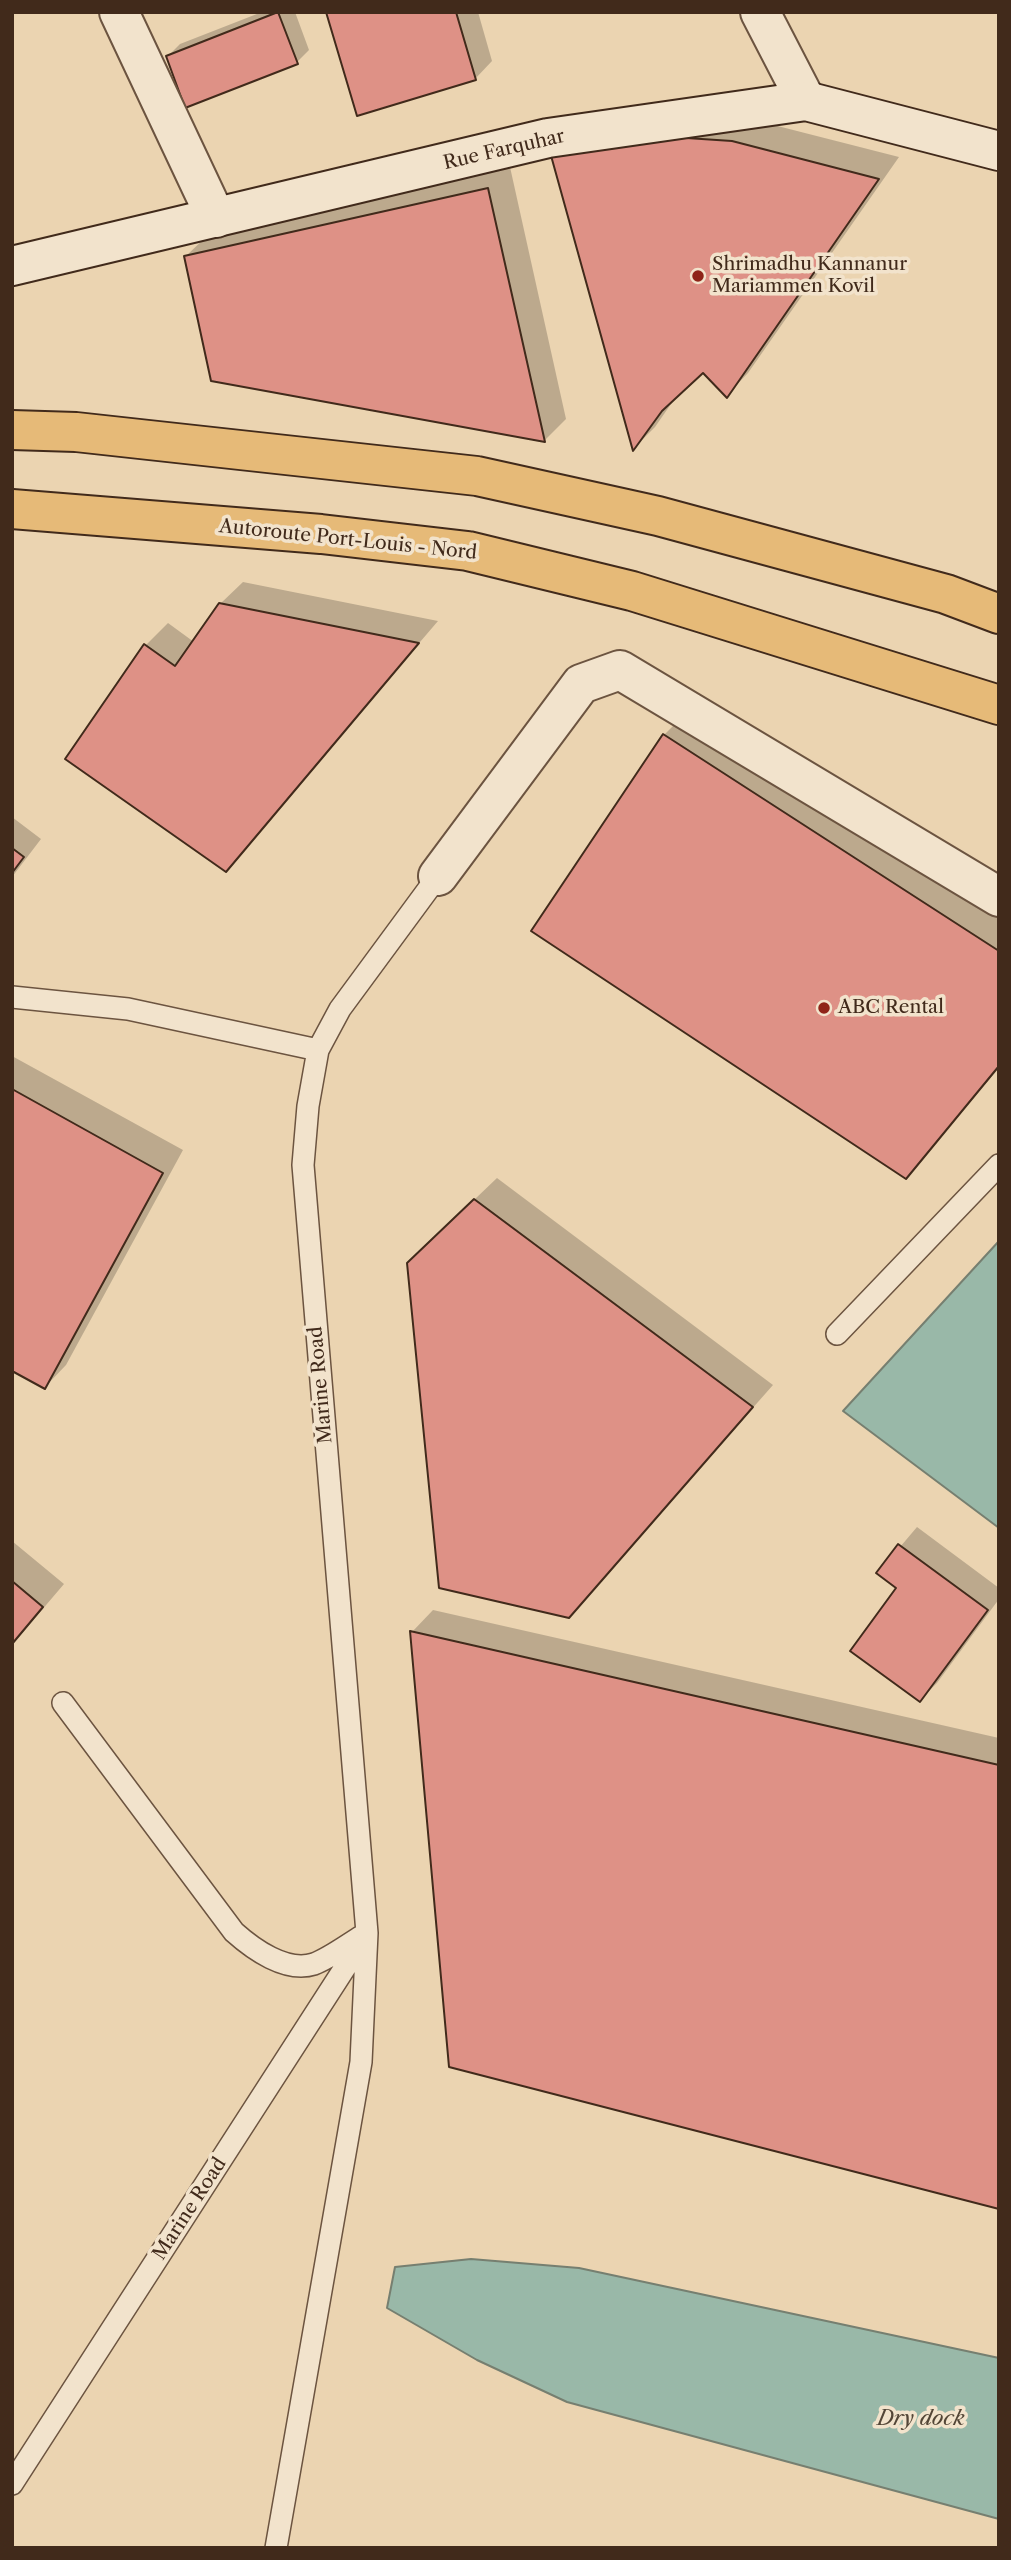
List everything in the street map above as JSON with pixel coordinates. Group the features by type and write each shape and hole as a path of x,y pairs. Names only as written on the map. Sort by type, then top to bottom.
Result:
{"highway":[{"path":"12,429 76,432 477,476 658,516 946,594 999,614"},
{"name":"Autoroute Port-Louis - Nord","path":"12,509 321,534 468,551 632,591 999,705"}],"street":[{"path":"760,12 806,101"},
{"path":"130,19 216,218"},
{"name":"Rue Farquhar","path":"12,266 548,138 806,101 999,151"},
{"path":"439,876 581,684 620,670 999,897"}],"lane":[{"name":"Marine Road","path":"276,2548 361,2062 367,1933 303,1165 307,1106 318,1050 340,1009 439,876"},
{"path":"12,997 128,1009 318,1050"},
{"path":"837,1334 999,1165"},
{"path":"62,1703 234,1932 255,1951 277,1961 312,1965 367,1933"},
{"name":"Marine Road","path":"12,2484 367,1933"}],"water":[{"path":"999,1241 999,1528 843,1411"},
{"name":"Dry dock","path":"471,2259 579,2268 999,2358 999,2519 567,2402 477,2360 387,2308 395,2267"}],"building":[{"path":"278,12 298,64 185,108 166,56"},
{"path":"326,12 456,12 476,80 357,116"},
{"name":"Shrimadhu Kannanur Mariammen Kovil","path":"626,134 732,141 879,179 727,398 703,373 662,411 633,451 550,152"},
{"path":"488,188 545,442 211,381 184,256"},
{"path":"219,603 419,643 226,872 65,759 144,644 175,666"},
{"name":"ABC Rental","path":"663,734 999,951 999,1066 906,1179 531,931"},
{"path":"12,848 24,857 12,873"},
{"path":"12,1089 163,1173 45,1389 12,1371"},
{"path":"474,1199 753,1407 569,1618 439,1588 407,1263"},
{"path":"898,1544 988,1610 920,1702 850,1651 896,1588 876,1573"},
{"path":"12,1581 43,1607 12,1644"},
{"path":"410,1631 999,1765 999,2209 449,2067"}],"place":[{"name":"Shrimadhu Kannanur Mariammen Kovil","path":"698,276"},
{"name":"ABC Rental","path":"824,1008"}]}
